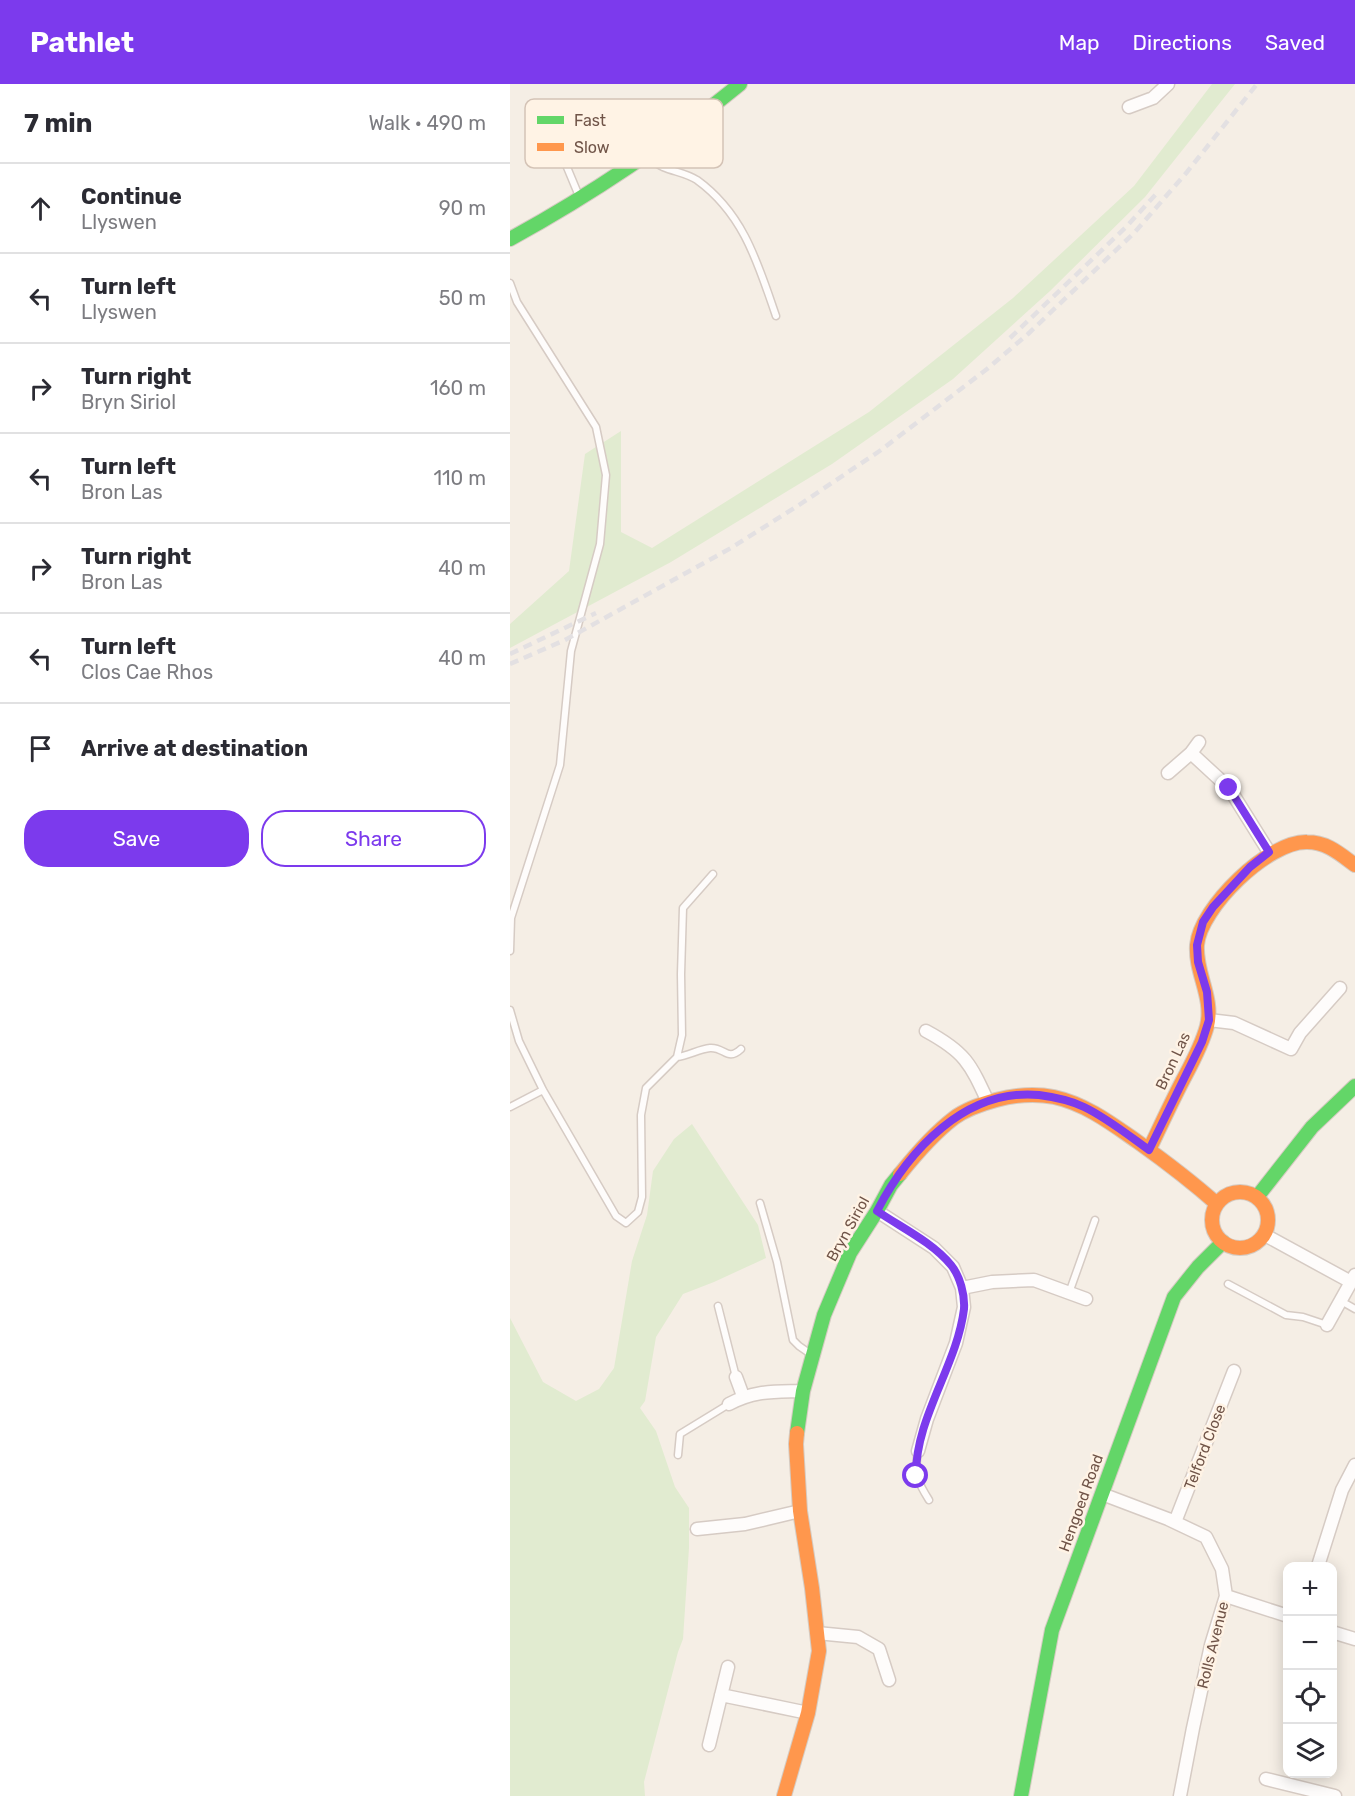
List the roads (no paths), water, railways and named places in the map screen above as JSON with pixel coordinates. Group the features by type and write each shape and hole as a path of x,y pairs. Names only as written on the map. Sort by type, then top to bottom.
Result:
{"street":[{"path":"722,99 740,84"},
{"path":"1129,107 1153,98 1168,84"},
{"path":"510,239 581,200 629,168"},
{"path":"1168,773 1191,753 1199,742"},
{"path":"1191,753 1229,788 1269,852"},
{"name":"Bron Las","path":"1149,1150 1202,1042 1209,1020 1207,992 1198,962 1197,945 1203,922 1213,907 1250,867 1269,852 1289,844 1304,842 1322,844 1355,865"},
{"path":"1209,1020 1234,1023 1291,1049 1300,1033 1340,988"},
{"path":"926,1031 949,1044 961,1055 972,1069 988,1102"},
{"path":"1257,1197 1312,1127 1355,1086"},
{"name":"Bryn Siriol","path":"787,1795 808,1713 819,1650 800,1511 796,1443 803,1391 824,1315 850,1253 891,1185 918,1150 955,1117 988,1102 1016,1095 1054,1097 1082,1106 1111,1123 1183,1174 1217,1204"},
{"path":"1231,1193 1249,1193 1257,1197 1267,1210 1268,1227 1265,1235 1250,1247 1231,1247 1223,1242 1213,1228 1212,1220 1217,1204 1231,1193"},
{"path":"877,1211 934,1248 953,1267 962,1288 964,1307 956,1343 927,1419 918,1451"},
{"path":"1265,1235 1353,1279 1327,1325"},
{"name":"Hengoed Road","path":"1021,1796 1052,1630 1174,1297 1198,1267 1223,1242"},
{"path":"962,1288 992,1282 1034,1280 1086,1299"},
{"name":"Telford Close","path":"1176,1522 1234,1371"},
{"path":"736,1377 743,1396"},
{"path":"729,1404 743,1396 753,1394 803,1391"},
{"path":"1319,1562 1342,1490 1355,1465"},
{"name":"Rolls Avenue","path":"1102,1494 1176,1522 1206,1537 1222,1569 1226,1596 1211,1645 1180,1796"},
{"path":"697,1528 745,1524 800,1511"},
{"path":"1226,1596 1283,1615"},
{"path":"817,1633 858,1637 879,1649 889,1680"},
{"path":"1337,1634 1355,1639"},
{"path":"709,1745 728,1667"},
{"path":"721,1695 808,1713"},
{"path":"1266,1779 1335,1796"}],"lane":[{"path":"567,168 581,200"},
{"path":"669,168 684,172 696,179 729,209 756,258 776,316"},
{"path":"510,283 517,302 596,427 606,475 600,544 571,651 560,765 511,918 510,951"},
{"path":"677,1057 682,1035 683,908 713,874"},
{"path":"510,1010 519,1041 543,1090 616,1216 626,1223 638,1212 642,1197 641,1115 646,1088 677,1057 709,1048 716,1048 735,1055 741,1049"},
{"path":"510,1107 543,1090"},
{"path":"759,1203 777,1262 793,1340 812,1356"},
{"path":"1069,1293 1095,1220"},
{"path":"1228,1284 1286,1315 1303,1317 1327,1325"},
{"path":"1340,1301 1355,1309"},
{"path":"718,1306 736,1377"},
{"path":"678,1455 680,1434 729,1404"},
{"path":"918,1451 916,1476 929,1500"}],"railway":[{"path":"510,664 565,640 731,548 881,450 987,369 1028,334 1135,232 1187,172 1257,84"},
{"path":"1010,338 1127,226 1157,193"},
{"path":"510,654 596,613"}]}
